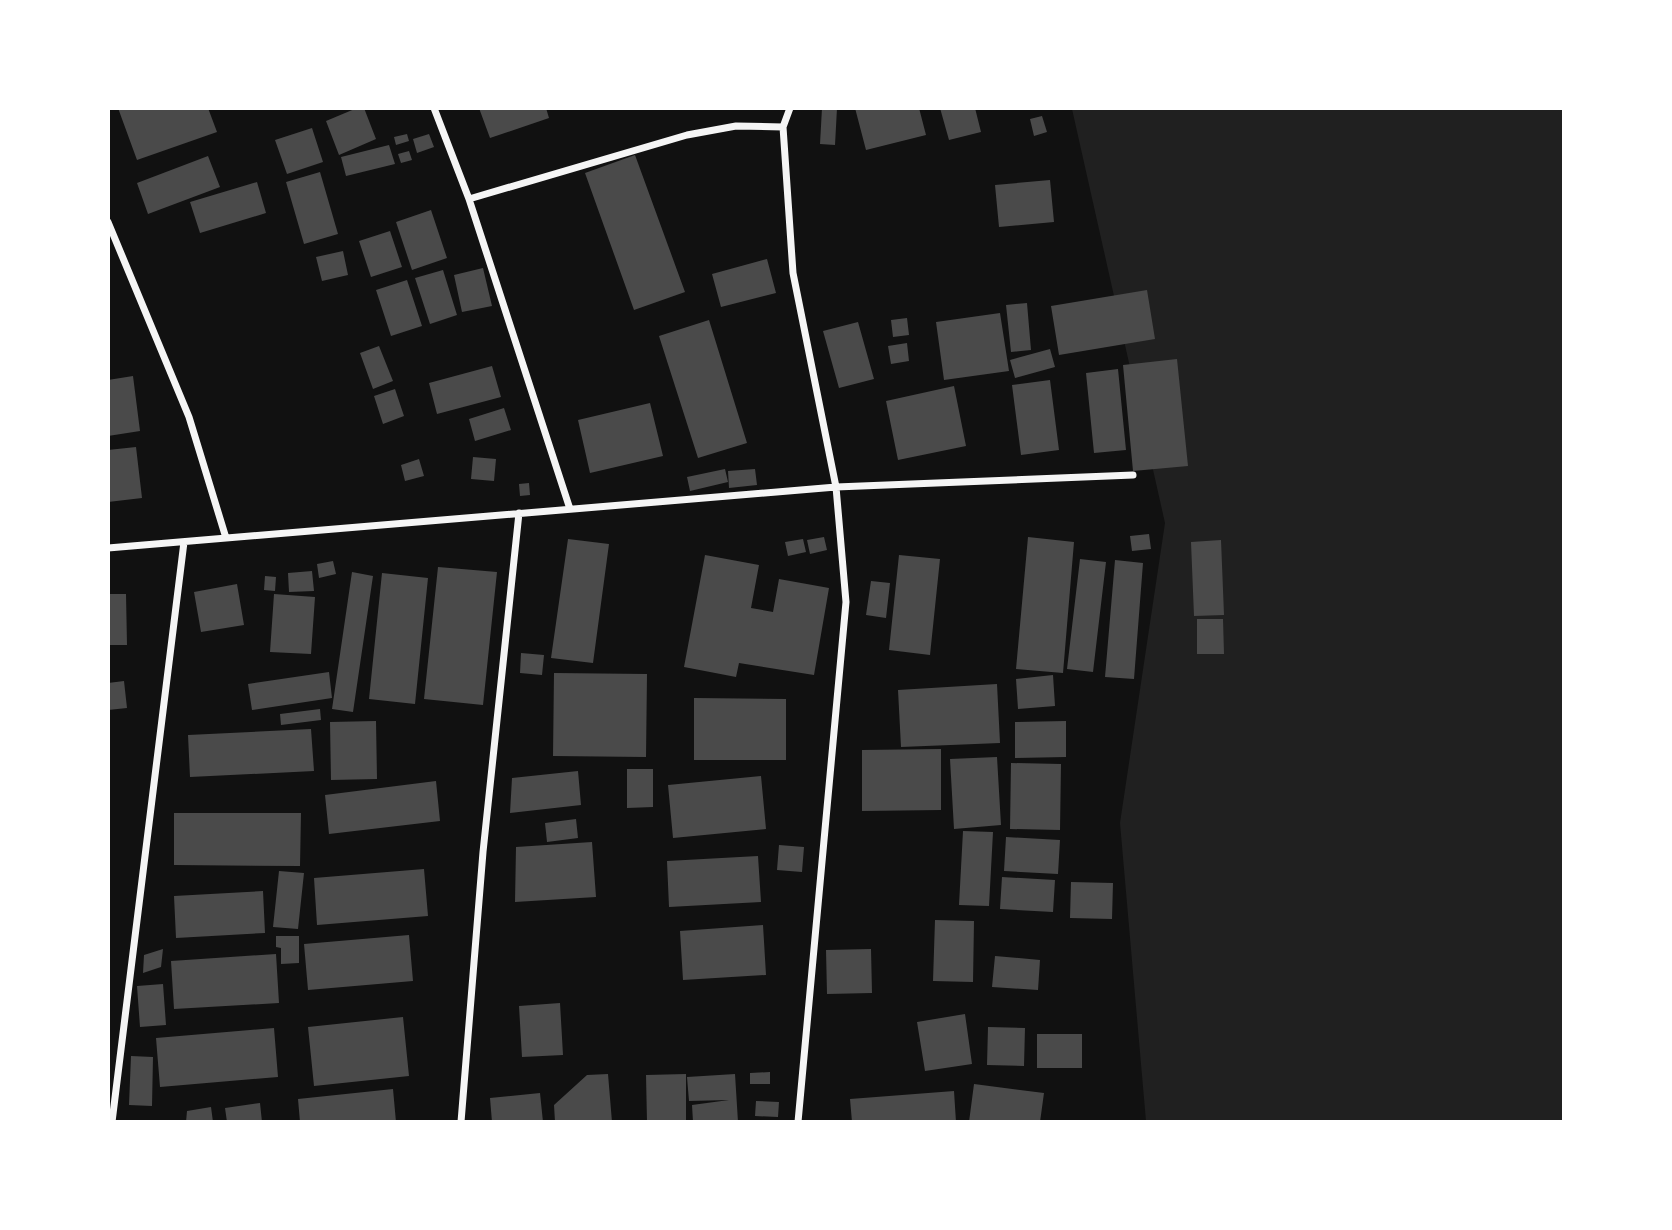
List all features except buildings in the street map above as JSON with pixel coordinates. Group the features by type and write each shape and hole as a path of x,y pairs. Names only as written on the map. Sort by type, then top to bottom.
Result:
{"street":[{"path":"434,108 469,199 570,509"},
{"path":"790,108 783,127 793,273 836,487 846,602 798,1122"},
{"path":"469,199 687,135 736,126 783,127"},
{"path":"108,222 189,417 226,538"},
{"path":"108,548 836,487 1133,475"},
{"path":"461,1122 483,852 519,513"},
{"path":"112,1122 184,542"}],"shaded area":[{"path":"1072,109 1563,109 1563,1121 1146,1121 1120,823 1165,523"}]}
